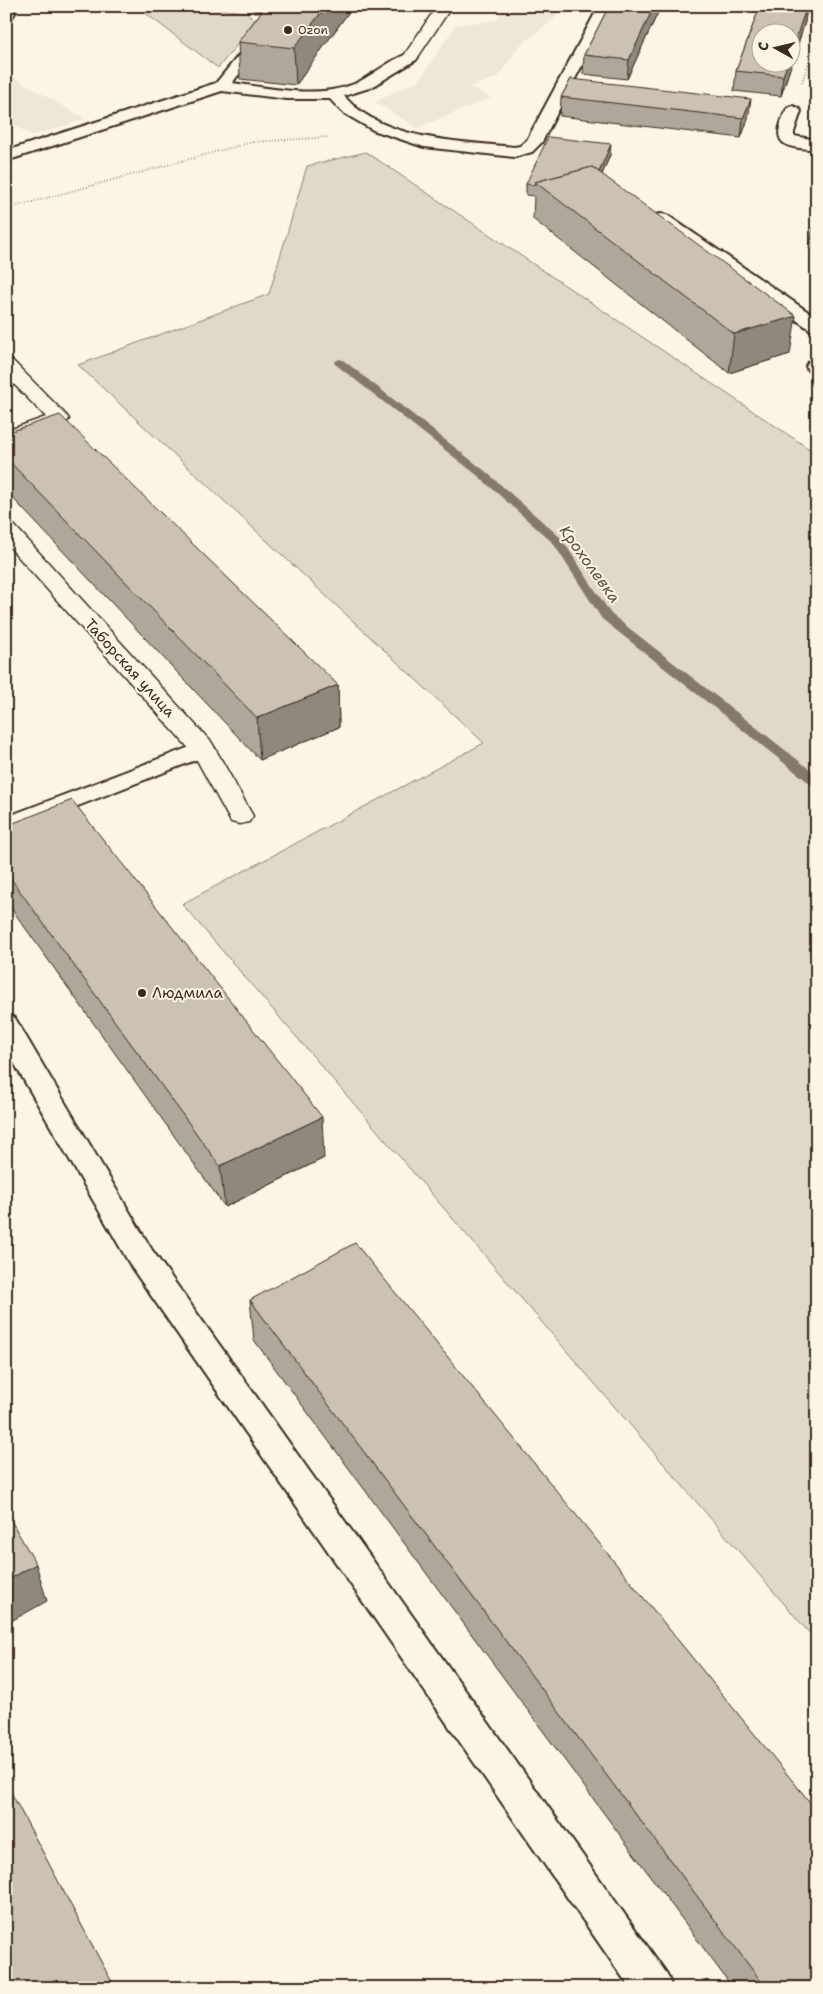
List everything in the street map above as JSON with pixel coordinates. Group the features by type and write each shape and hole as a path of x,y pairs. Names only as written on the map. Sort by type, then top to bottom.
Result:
{"street":[{"path":"411,57 445,6"},
{"path":"6,365 59,419 6,438"},
{"name":"Таборская улица","path":"6,530 203,749 240,816"}],"lane":[{"path":"222,86 284,9 258,6"},
{"path":"333,93 346,109 378,128 424,142 499,151 514,152 526,149 534,142 606,6"},
{"path":"6,8 8,13 6,16"},
{"path":"6,155 222,86 288,93 319,94 350,91 411,57"},
{"path":"793,111 786,132 787,138 793,142 817,145"},
{"path":"648,209 817,326"},
{"path":"6,826 203,749"},
{"path":"6,1024 142,1259 653,1988"}],"path":[{"path":"793,111 817,39"},
{"path":"6,210 252,142 330,138"}],"shaded area":[{"path":"136,6 190,6 246,12 256,22 218,68"},
{"path":"504,6 560,6 555,18 519,46 498,77 470,87 491,98 417,128 375,102 419,80 456,25 497,20"},
{"path":"6,73 85,119 32,136 6,120 6,103 9,101 6,99"},
{"path":"366,152 817,454 817,1642 182,904 484,743 78,365 269,294 307,166"}],"building":[{"path":"266,6 326,6 294,48 238,42"},
{"path":"609,6 654,6 629,60 584,55"},
{"path":"760,6 807,6 800,26 800,22 754,22"},
{"path":"750,33 750,72 784,72 783,76 736,71"},
{"path":"571,79 751,99 743,118 561,97"},
{"path":"548,137 611,144 599,172 592,167 535,182 534,185 526,184"},
{"path":"592,167 796,316 734,334 535,182"},
{"path":"817,211 817,239 811,238"},
{"path":"60,415 338,685 257,718 6,458 6,433"},
{"path":"72,800 322,1117 220,1166 6,872 6,826"},
{"path":"355,1243 817,1811 817,1988 766,1988 250,1300"},
{"path":"6,1512 36,1564 6,1581"},
{"path":"6,1783 115,1988 6,1988"}],"waterway":[{"name":"Крохолевка","path":"339,362 481,473 557,541 606,616 817,782"}],"place":[{"name":"Ozon","path":"288,30"},
{"name":"Людмила","path":"142,993"}]}
